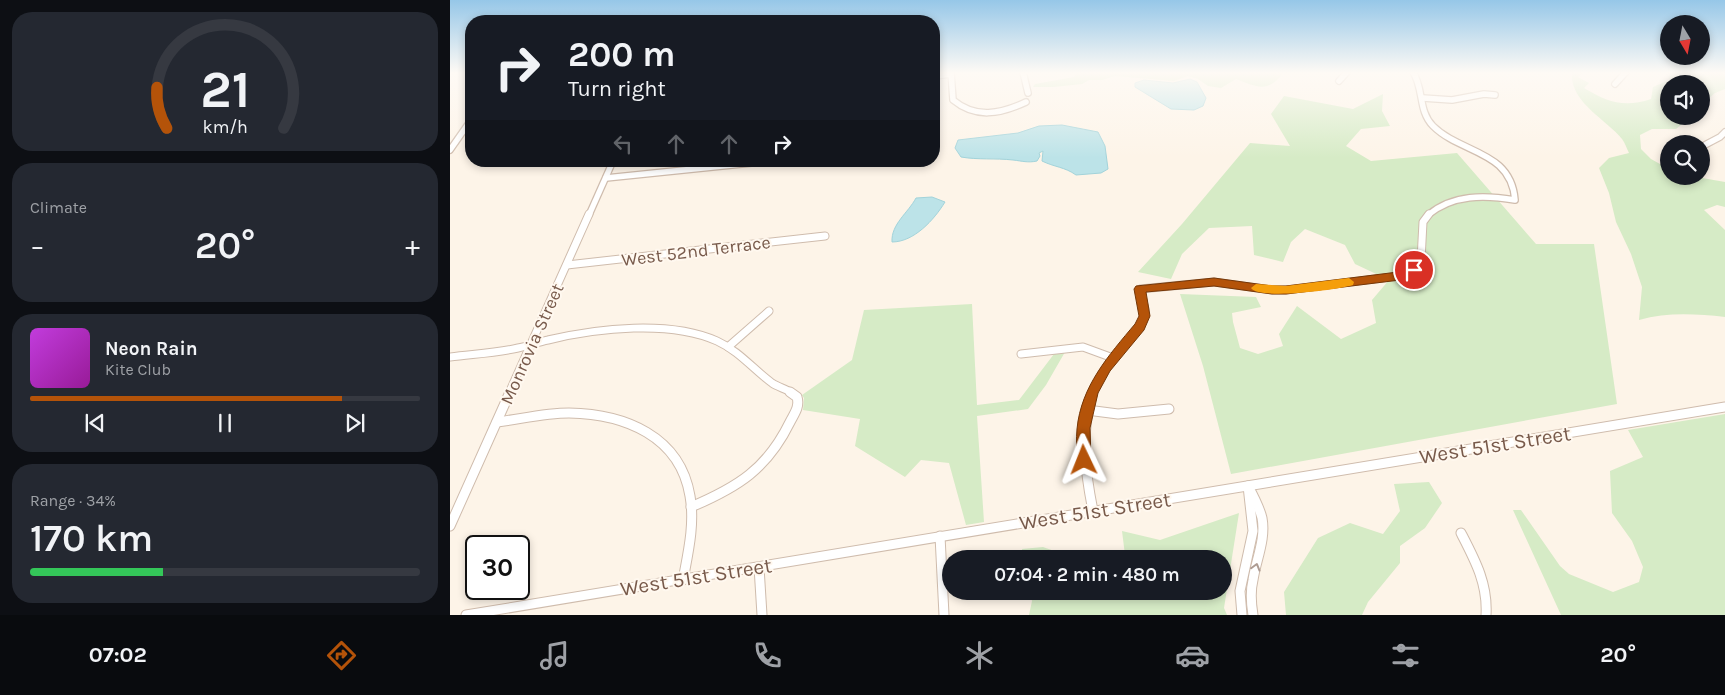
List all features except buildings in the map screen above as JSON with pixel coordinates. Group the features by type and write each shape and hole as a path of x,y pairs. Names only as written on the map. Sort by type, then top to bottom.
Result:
{"street":[{"path":"954,101 958,105 980,114 992,115 1026,102"},
{"path":"1093,511 1082,449 1083,428 1087,410 1098,380 1142,322 1145,310 1140,289 1214,282 1279,290 1400,276 1414,270 1420,264 1423,252 1423,222 1432,210 1477,196 1515,200 1516,187 1509,175 1490,158 1450,138 1434,127 1422,110 1422,101"},
{"path":"450,150 465,129"},
{"path":"1710,142 1725,132"},
{"name":"Monrovia Street","path":"450,526 611,167"},
{"path":"606,178 713,167"},
{"name":"West 52nd Terrace","path":"567,266 825,236"},
{"path":"728,347 769,311"},
{"path":"450,357 515,349 550,339 617,331 657,329 697,334 740,354 774,384 796,395 800,400 798,407 774,453 752,477 730,491 691,507"},
{"path":"1021,354 1083,347 1114,358"},
{"name":"West 51st Street","path":"466,615 1725,407"},
{"path":"1087,410 1118,414 1169,409"},
{"path":"497,422 553,414 589,414 621,420 638,426 654,436 667,448 685,476 691,507 683,580"},
{"path":"1242,615 1240,584 1253,532 1251,514 1246,499 1248,486"},
{"path":"1248,486 1256,497 1263,524 1261,548 1254,572 1252,588 1253,615"},
{"path":"1461,533 1481,575 1486,592 1486,615"},
{"path":"940,536 944,615"},
{"path":"759,567 762,615"},
{"path":"1240,584 1252,588"}],"green space":[{"path":"1281,101 1309,101 1353,109 1370,101 1383,101 1382,111 1390,126 1361,129 1346,146 1371,161 1457,153 1536,244 1594,244 1617,404 1231,474 1203,366 1180,294 1256,297 1261,307 1232,313 1240,348 1258,354 1283,346 1279,334 1297,306 1341,339 1376,323 1372,300 1389,280 1355,264 1345,245 1305,229 1291,242 1283,262 1254,255 1252,226 1209,228 1182,254 1171,279 1138,272 1182,224 1250,143 1290,146 1271,114"},
{"path":"1583,101 1632,103 1660,101 1660,125 1681,125 1676,129 1652,129 1640,135 1641,149 1651,159 1660,164 1660,185 1710,185 1710,179 1725,182 1725,207 1717,205 1704,210 1725,230 1725,317 1671,315 1639,320 1642,287 1631,254 1616,222 1609,193 1599,168 1609,158 1629,153 1622,139 1590,110"},
{"path":"972,304 977,405 1019,400 1054,354 1065,352 1046,385 1028,409 977,416 984,522 966,525 949,463 921,460 905,477 855,446 860,419 803,410 804,398 802,395 852,360 864,310"},
{"path":"1725,414 1725,615 1561,615 1513,510 1521,510 1560,566 1569,574 1613,592 1639,582 1643,567 1632,541 1612,513 1610,471 1643,457 1628,430"},
{"path":"1429,482 1442,503 1425,528 1400,546 1400,563 1368,602 1362,615 1286,615 1284,592 1318,538 1350,523 1383,534 1400,511 1394,484"},
{"path":"1239,513 1232,557 1232,550 1124,550 1122,531 1160,540"},
{"path":"1043,547 1052,550 1022,550"},
{"path":"1225,600 1224,608 1227,615 1029,615 1032,601"}],"water":[{"path":"1157,101 1205,101 1203,106 1194,110 1171,109"},
{"path":"1062,125 1098,132 1105,146 1108,169 1101,173 1076,175 1068,170 1042,161 1043,151 1039,153 1040,156 1037,161 1028,162 961,157 955,148 958,140 1018,133 1039,126"},
{"path":"932,197 945,202 929,223 916,234 900,241 892,242 892,236 897,224 916,198"}],"slow traffic":[{"path":"1256,288 1286,290 1349,282"}],"route":[{"path":"1084,460 1082,449 1083,428 1092,393 1106,368 1140,327 1145,310 1140,289 1214,282 1272,290 1286,290 1400,276 1414,270"}]}
